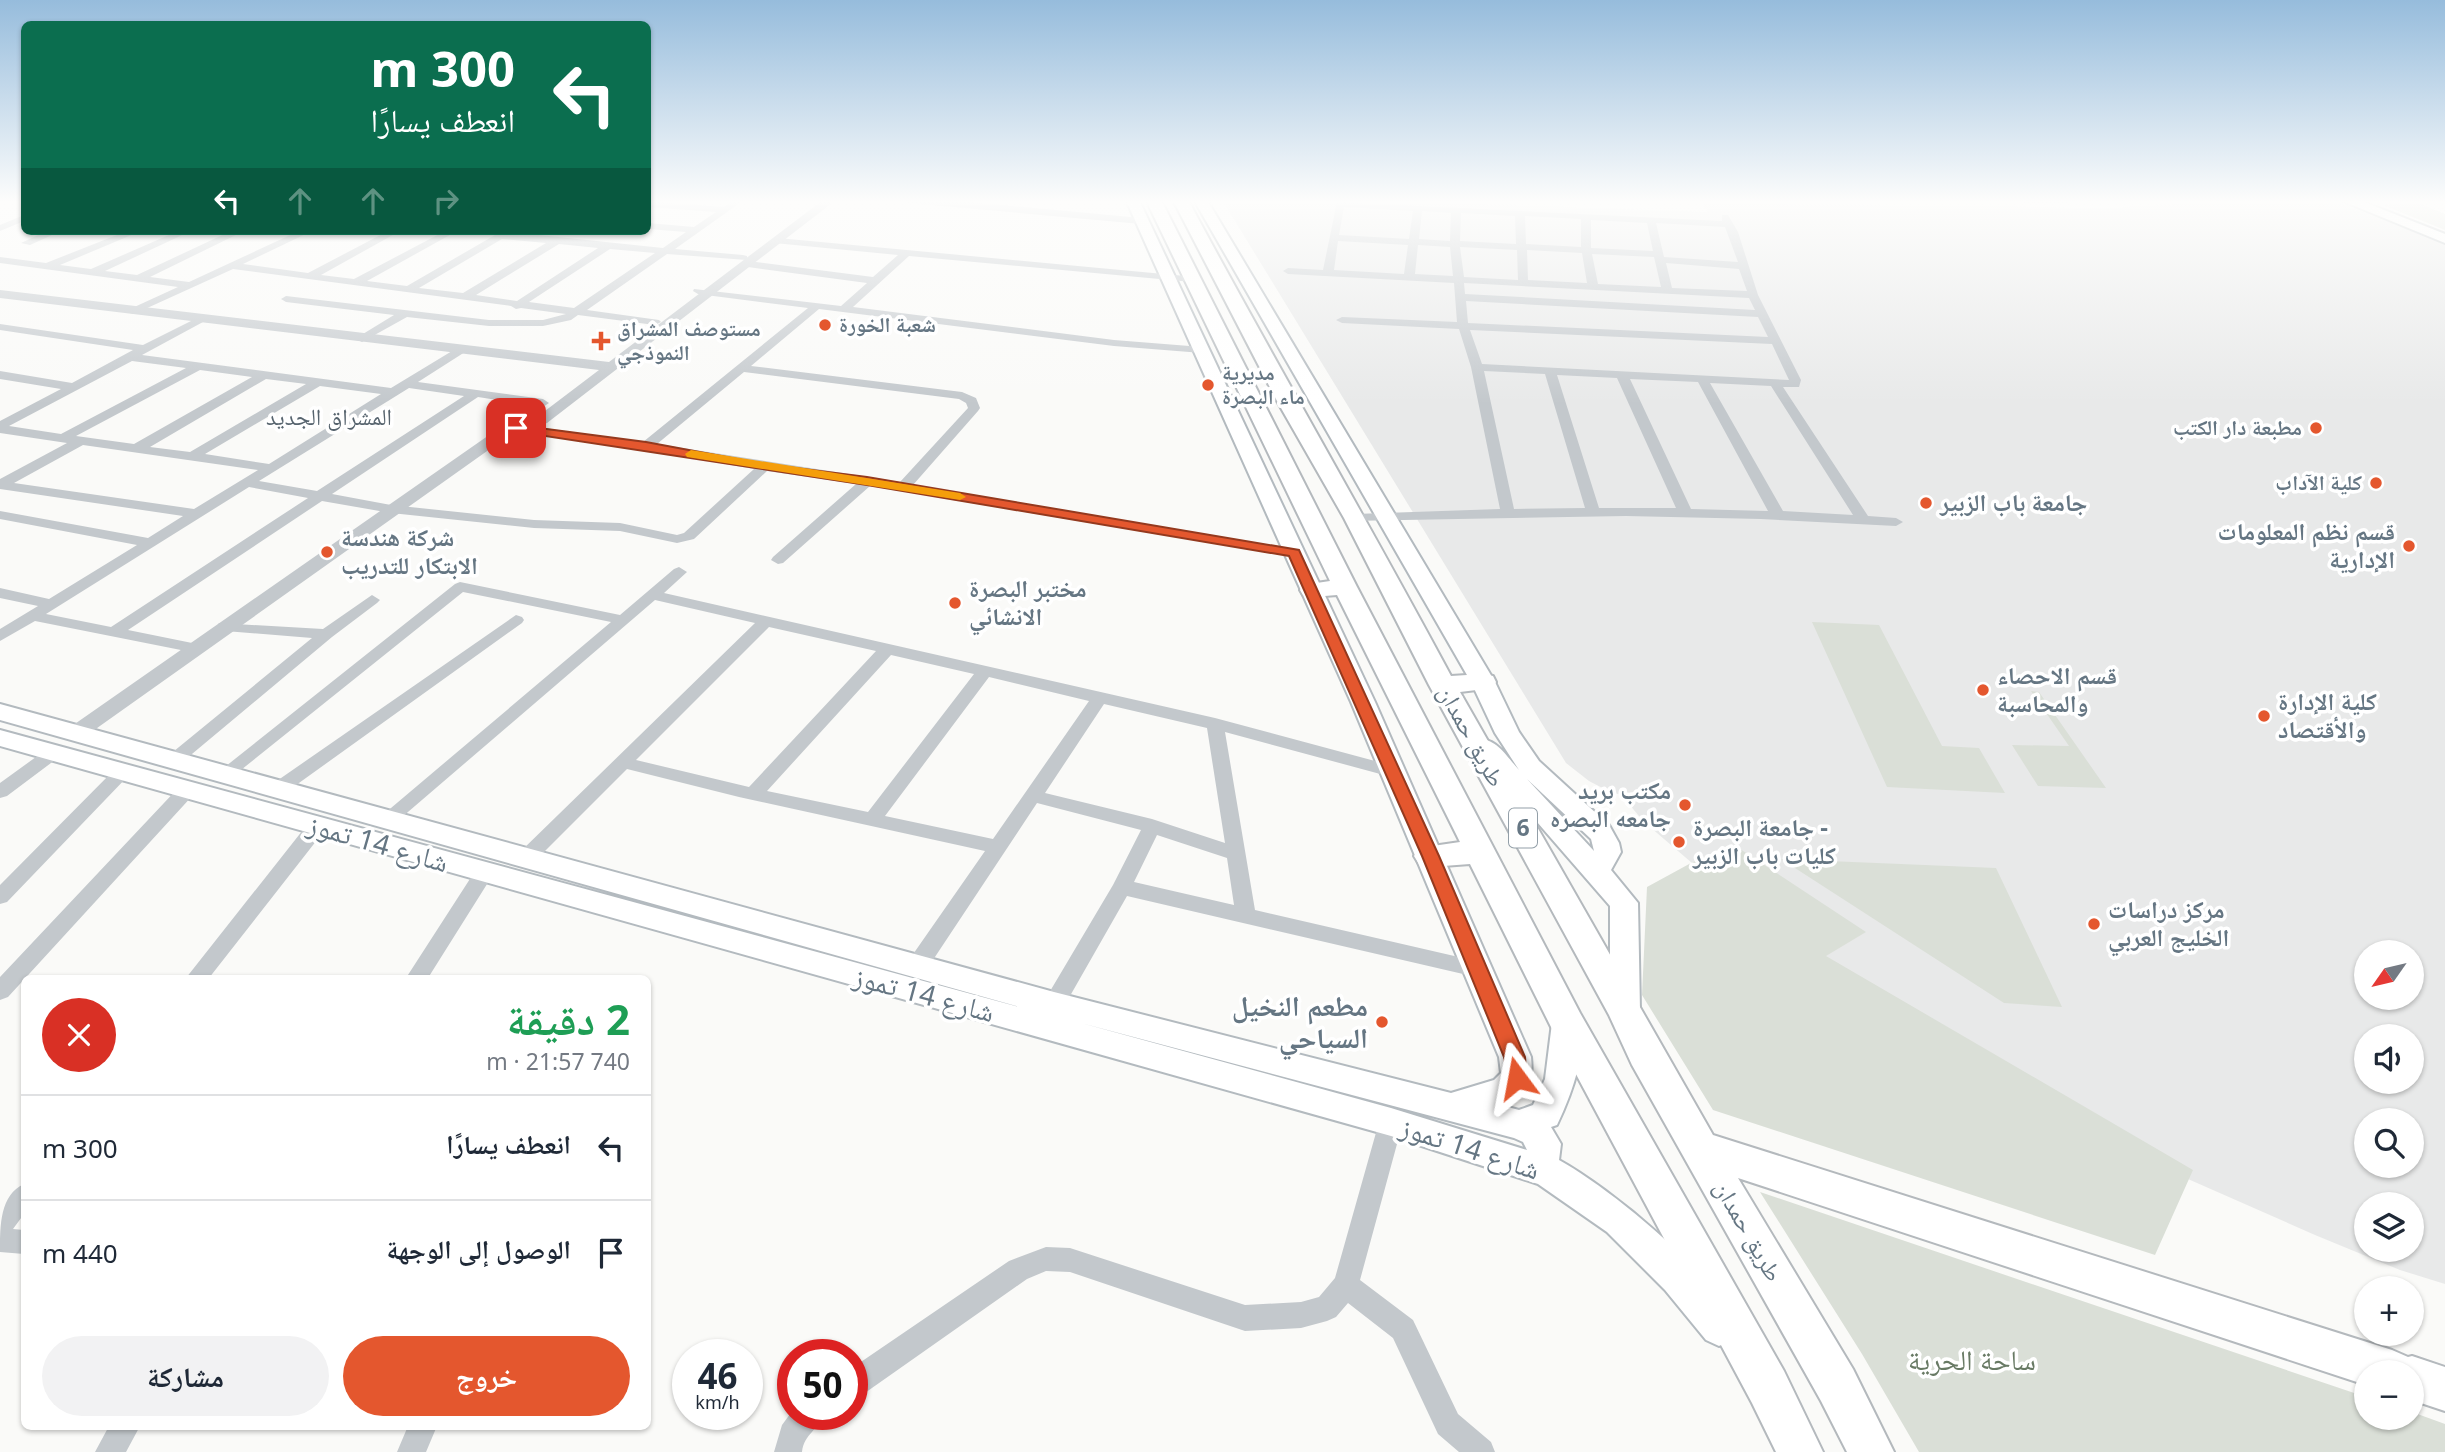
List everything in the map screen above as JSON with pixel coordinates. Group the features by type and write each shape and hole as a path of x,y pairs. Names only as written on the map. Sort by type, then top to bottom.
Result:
{"highway":[{"name":"طريق حمدان","path":"1173,268 1255,404 1567,1023 1768,1387 1800,1451"},
{"name":"طريق حمدان","path":"1216,268 1287,401 1369,518 1442,685 1625,1012 1645,1054 1837,1385 1871,1452"},
{"path":"1255,404 1287,401"},
{"path":"1312,590 1345,587"},
{"path":"1442,685 1483,682"},
{"path":"1430,856 1479,852"},
{"path":"1699,1148 2355,1360"},
{"path":"2424,1382 2445,1390"},
{"path":"1837,1385 1881,1452"}],"main road":[{"path":"1236,268 1369,518 1483,682 1507,733 1530,767 1600,832 1607,842 1607,857 1594,869"},
{"path":"1178,277 1202,350 1395,772 1515,1057 1517,1078 1505,1090 1452,1107"},
{"name":"شارع 14 تموز","path":"0,712 1054,1004 1520,1125 1545,1115 1561,1079 1567,1023"},
{"path":"1466,728 1624,903 1625,1012"},
{"name":"شارع 14 تموز","path":"0,738 1391,1122 1549,1172 1619,1220 1678,1278 1768,1387"},
{"path":"1520,1125 1535,1132 1544,1144 1543,1158 1532,1167"}],"street":[{"path":"60,268 190,285"},
{"path":"93,272 103,268"},
{"path":"141,277 161,268"},
{"path":"134,311 229,268"},
{"path":"237,268 655,322"},
{"path":"309,277 326,268"},
{"path":"355,283 383,268"},
{"path":"409,289 446,268"},
{"path":"465,297 513,268"},
{"path":"489,323 574,268"},
{"path":"286,299 489,323 543,323 567,318 641,268"},
{"path":"76,733 498,436 542,420 736,268"},
{"path":"789,268 876,281"},
{"path":"843,310 890,268"},
{"path":"1073,268 1178,277"},
{"path":"1328,273 1329,268"},
{"path":"1409,277 1410,268"},
{"path":"1457,268 1463,324 1477,366 1507,511"},
{"path":"1523,268 1523,283"},
{"path":"1589,268 1593,287"},
{"path":"1662,268 1667,291"},
{"path":"1477,366 1703,381 1795,384 1796,380 1753,295 1745,268"},
{"path":"1288,271 1753,295"},
{"path":"516,428 519,422 594,365 704,292 1114,343 1202,350"},
{"path":"362,339 439,293"},
{"path":"0,294 200,320 612,367"},
{"path":"1460,297 1762,314"},
{"path":"646,446 817,306"},
{"path":"0,428 200,320"},
{"path":"1342,320 1775,341"},
{"path":"0,327 147,348"},
{"path":"0,636 461,350"},
{"path":"131,357 394,393"},
{"path":"63,438 198,366"},
{"path":"742,368 962,396 972,401 974,408 902,487"},
{"path":"1550,370 1593,511"},
{"path":"0,375 74,387"},
{"path":"136,449 264,375"},
{"path":"1622,375 1686,513"},
{"path":"1703,381 1779,517"},
{"path":"191,457 318,382"},
{"path":"408,384 543,403"},
{"path":"1776,385 1863,519"},
{"path":"114,632 476,393"},
{"path":"0,428 271,468"},
{"path":"516,428 867,481 1294,553"},
{"path":"0,485 80,441"},
{"path":"248,483 391,509 534,524 620,527 677,539 689,536 764,467"},
{"path":"778,560 867,481"},
{"path":"0,485 198,514"},
{"path":"1369,518 1507,511 1593,511 1896,522"},
{"path":"0,514 150,543"},
{"path":"387,819 679,572"},
{"path":"225,774 460,587 623,620"},
{"path":"0,593 52,604"},
{"path":"652,595 1215,724 1395,772"},
{"path":"174,760 326,634 372,600"},
{"path":"32,616 196,648"},
{"path":"278,789 516,620"},
{"path":"526,858 766,621"},
{"path":"225,626 326,634"},
{"path":"753,794 887,649"},
{"path":"872,820 985,671"},
{"path":"917,966 1100,698"},
{"path":"1215,724 1246,916"},
{"path":"0,792 53,753"},
{"path":"622,762 753,794 998,847"},
{"path":"0,897 123,771"},
{"path":"0,990 187,790"},
{"path":"1032,796 1152,826 1237,854"},
{"path":"199,975 317,826"},
{"path":"1054,1004 1122,887 1152,826"},
{"path":"419,975 484,873"},
{"path":"1122,887 1476,969"},
{"path":"868,1374 1018,1270 1046,1259 1070,1260 1245,1318 1301,1315 1328,1308 1346,1285 1391,1122"},
{"path":"0,1226 21,1199"},
{"path":"0,1240 21,1242"},
{"path":"1346,1285 1404,1329 1448,1424 1482,1452"},
{"path":"110,1452 124,1430"},
{"path":"411,1452 421,1430"},
{"path":"788,1452 789,1438 794,1430"}],"shaded area":[{"name":"جامعة باب الزبير","path":"1264,268 2445,268 2445,1284 2381,1262 2424,1262 2424,1192 2354,1192 2354,1251 2172,1172 1748,911 1643,821 1629,804 1637,799 1610,792 1589,781 1566,763"}],"green space":[{"path":"1812,622 1879,625 1942,746 1979,748 2005,793 1887,787"},
{"path":"2031,691 2039,692 2106,788 2038,786 2012,745 2069,746"},
{"path":"1734,845 1866,932 1826,956 2193,1170 2155,1255 1713,1110 1642,995 1647,887 1691,863"},
{"path":"1781,859 1996,868 2062,1007 2004,1003"},
{"name":"ساحة الحرية","path":"1760,1192 2354,1393 2354,1430 2424,1430 2424,1416 2445,1424 2445,1452 1919,1452 1862,1354"}],"slow traffic":[{"path":"691,454 960,497"}],"place":[{"name":"شعبة الخورة","path":"825,325"},
{"name":"مستوصف المشراق النموذجي","path":"601,341"},
{"name":"مديرية ماء البصرة","path":"1208,385"},
{"name":"مطبعة دار الكتب","path":"2316,428"},
{"name":"كلية الآداب","path":"2376,483"},
{"name":"جامعة باب الزبير","path":"1926,503"},
{"name":"قسم نظم المعلومات الإدارية","path":"2409,546"},
{"name":"شركة هندسة الابتكار للتدريب","path":"327,552"},
{"name":"مختبر البصرة الانشائي","path":"955,603"},
{"name":"قسم الاحصاء والمحاسبة","path":"1983,690"},
{"name":"كلية الإدارة والأقتصاد","path":"2264,716"},
{"name":"مكتب بريد جامعه البصره","path":"1685,805"},
{"name":"جامعة البصرة - كليات باب الزبير","path":"1679,842"},
{"name":"مركز دراسات الخليج العربي","path":"2094,924"},
{"name":"مطعم النخيل السياحي","path":"1382,1022"}],"district":[{"name":"المشراق الجديد","path":"329,417"}],"route":[{"path":"516,428 867,481 1294,553 1395,772 1515,1057 1517,1078"}]}
